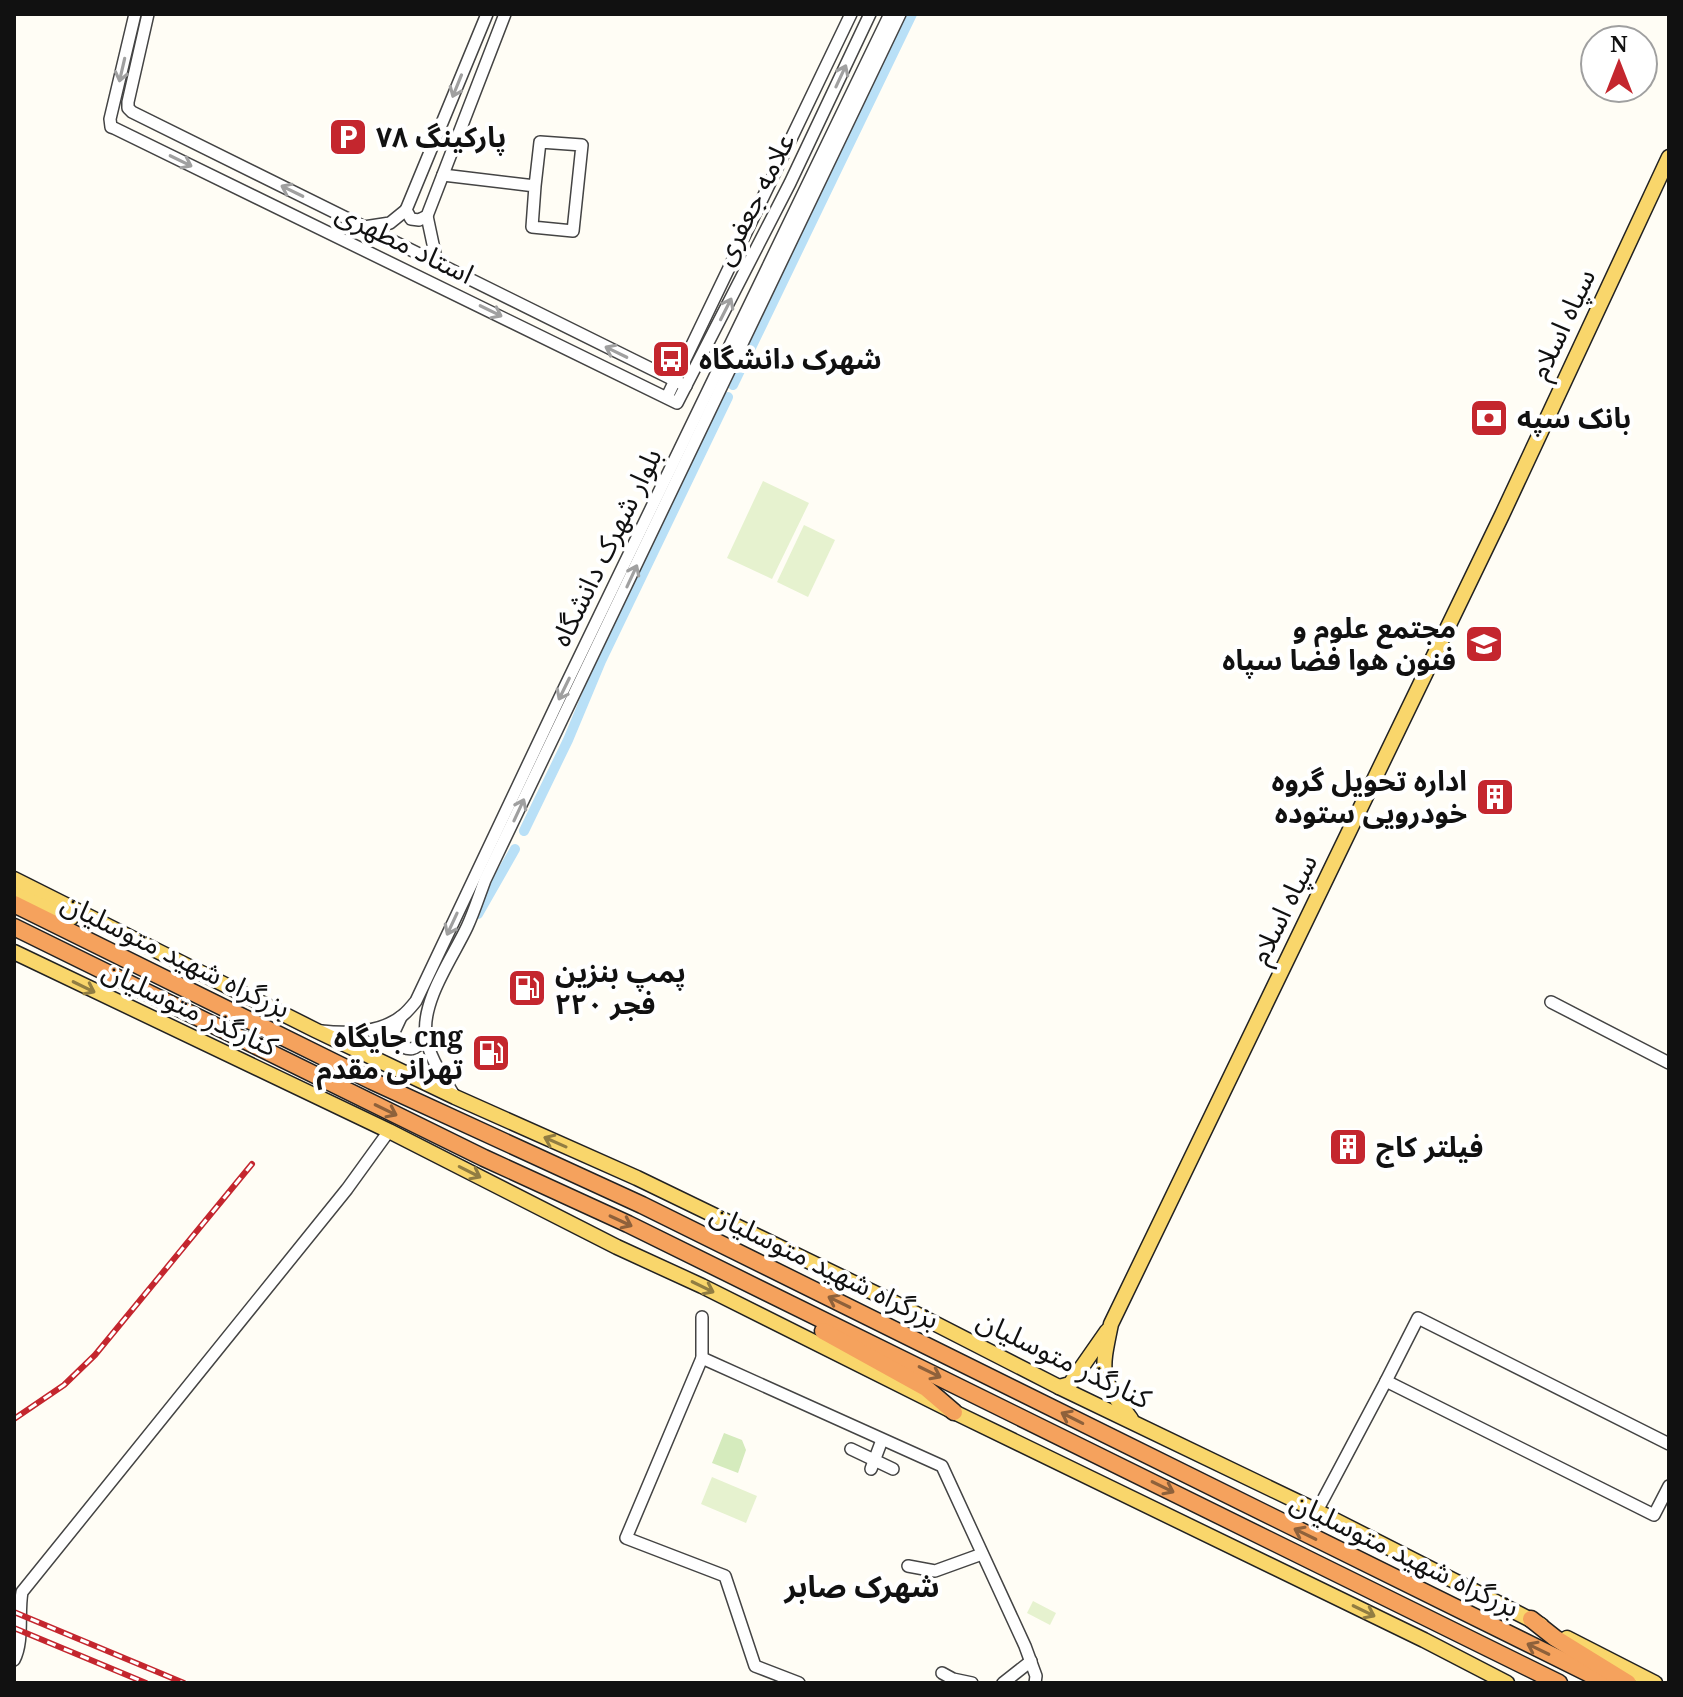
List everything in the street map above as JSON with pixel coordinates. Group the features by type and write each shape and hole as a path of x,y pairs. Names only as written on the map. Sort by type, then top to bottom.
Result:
{"highway":[{"name":"بزرگراه شهید متوسلیان","path":"14,904 372,1081 642,1205 1608,1683"},
{"name":"بزرگراه شهید متوسلیان","path":"14,927 484,1158 628,1224 1559,1683"},
{"path":"766,1292 821,1330 926,1388 954,1412"},
{"path":"1531,1619 1555,1638 1628,1683"}],"main road":[{"name":"سپاه اسلام","path":"1134,1423 1104,1376 1104,1357 1111,1324 1502,515 1669,157"},
{"name":"کنارگذر متوسلیان","path":"14,879 315,1030 455,1097 637,1178 889,1300 1059,1387 1317,1511 1655,1683"},
{"path":"14,894 123,941 161,953"},
{"name":"کنارگذر متوسلیان","path":"14,952 389,1131 617,1247 1241,1550 1502,1682"},
{"path":"1059,1387 1070,1384 1111,1324"}],"street":[{"name":"استاد مطهری","path":"135,14 110,119 111,127 672,400"},
{"name":"استاد مطهری","path":"148,14 128,102 132,112 681,384"},
{"path":"364,227 390,223 406,210 487,14"},
{"path":"437,263 427,216 505,14"},
{"name":"علامه جعفری","path":"681,384 851,14"},
{"name":"بلوار شهرک دانشگاه","path":"426,1037 429,1004 469,923 502,834 890,14"},
{"name":"بلوار شهرک دانشگاه","path":"401,1017 416,1001 502,834 900,14"},
{"name":"علامه جعفری","path":"672,400 790,183 868,15"},
{"path":"435,140 453,147"},
{"path":"540,142 582,145 573,231 532,227 535,186 540,142"},
{"path":"443,175 535,186"},
{"path":"406,210 411,219 419,220 427,216"},
{"path":"1551,1002 1669,1063"},
{"path":"315,1030 345,1034 365,1031 401,1017"},
{"path":"401,1017 394,1032 395,1041 400,1046 412,1049 426,1037"},
{"path":"426,1037 431,1056 455,1097"},
{"path":"14,1660 20,1638 22,1592 347,1189 389,1131"},
{"path":"702,1317 702,1358 626,1538 725,1576 755,1666 799,1683"},
{"path":"1317,1511 1418,1318 1669,1444"},
{"path":"702,1358 942,1466 1031,1661 1035,1683"},
{"path":"1386,1381 1654,1515 1669,1486"},
{"path":"873,1464 882,1440"},
{"path":"851,1449 873,1464 893,1469"},
{"path":"908,1566 935,1571 982,1554"},
{"path":"1003,1683 1031,1661"},
{"path":"942,1673 972,1683"}],"green space":[{"path":"763,481 809,503 772,579 727,558"},
{"path":"804,525 835,540 808,597 777,582"},
{"path":"724,1433 742,1440 746,1450 738,1473 712,1463"},
{"path":"712,1477 757,1496 746,1523 701,1504"},
{"path":"1033,1601 1056,1613 1050,1625 1027,1613"}],"waterway":[{"path":"733,385 912,14"},
{"path":"524,831 568,740 601,661 728,397"},
{"path":"478,914 515,849"}],"railway":[{"path":"14,1419 64,1385 95,1355 252,1164"},
{"path":"14,1612 184,1683"},
{"path":"14,1628 146,1683"}],"place":[{"name":"پارکینگ ۷۸","path":"348,137"},
{"name":"شهرک دانشگاه","path":"671,359"},
{"name":"بانک سپه","path":"1489,418"},
{"name":"مجتمع علوم و فنون هوا فضا سپاه","path":"1484,644"},
{"name":"اداره تحویل گروه خودرویی ستوده","path":"1495,797"},
{"name":"پمپ بنزین ۲۲۰ فجر","path":"527,988"},
{"name":"جایگاه cng تهرانی مقدم","path":"491,1053"},
{"name":"فیلتر کاج","path":"1348,1147"}],"district":[{"name":"شهرک صابر","path":"862,1587"}]}
